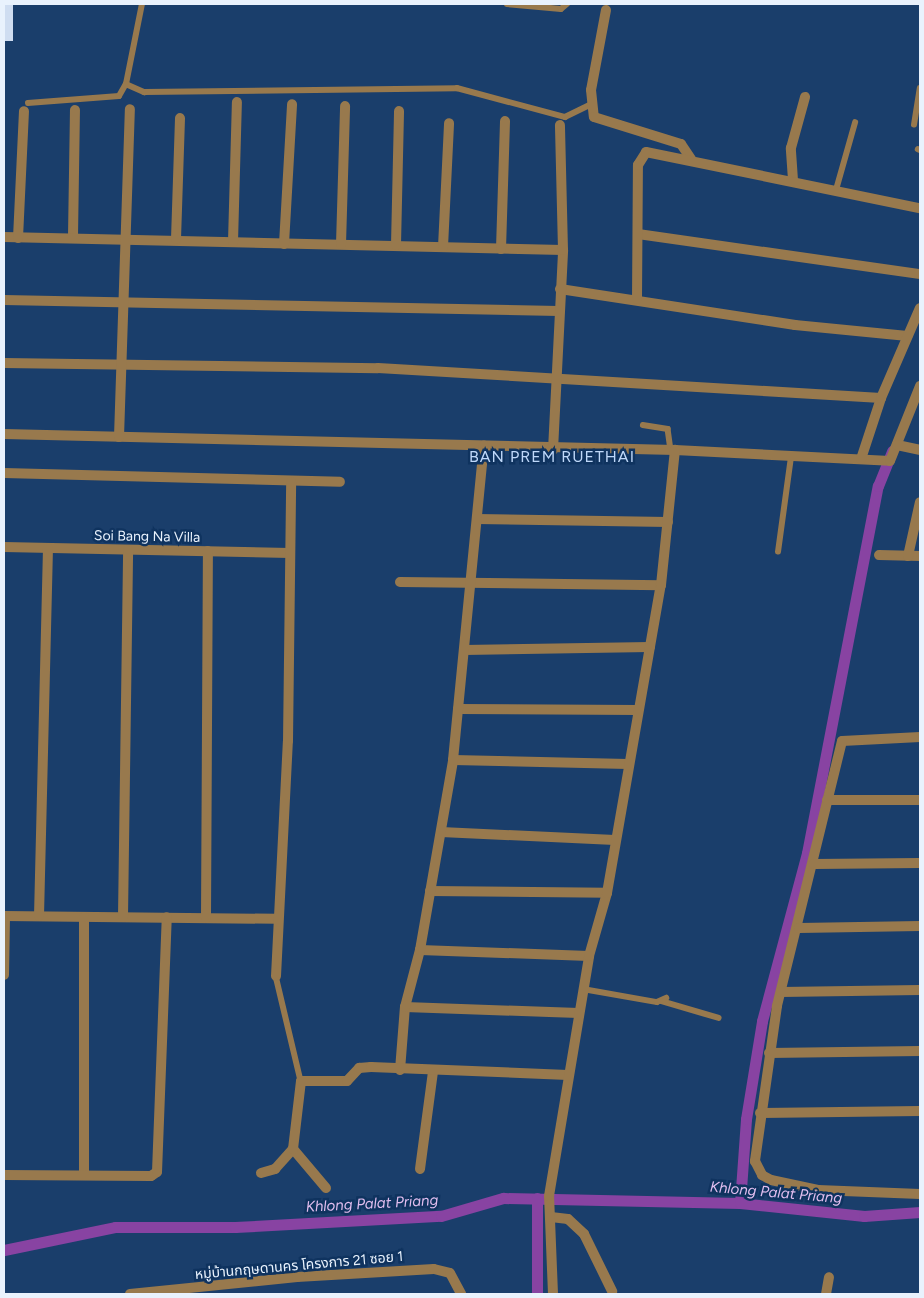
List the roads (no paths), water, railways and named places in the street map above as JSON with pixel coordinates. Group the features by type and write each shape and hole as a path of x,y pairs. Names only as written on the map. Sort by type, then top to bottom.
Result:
{"street":[{"path":"604,7 590,105 603,123 681,144 691,159"},
{"path":"793,180 791,148 805,97"},
{"path":"233,242 237,102"},
{"path":"284,244 292,104"},
{"path":"341,244 345,106"},
{"path":"18,238 26,107"},
{"path":"119,437 125,303 130,109"},
{"path":"74,236 75,110"},
{"path":"396,246 399,111"},
{"path":"176,239 180,118"},
{"path":"502,249 505,120"},
{"path":"443,247 449,123"},
{"path":"553,450 563,250 560,125"},
{"path":"638,299 640,156 660,152 920,208"},
{"path":"638,234 920,274"},
{"path":"4,237 74,236 284,244 563,250"},
{"path":"560,289 638,299 795,325 907,336"},
{"path":"4,300 559,311"},
{"path":"866,458 881,398 920,308"},
{"path":"4,364 121,367 378,368 557,377 881,398"},
{"path":"4,434 484,446 553,450 673,450 791,457 866,458 890,461 920,387"},
{"path":"897,445 920,450"},
{"path":"400,1070 404,1007 420,950 453,760 484,446"},
{"path":"553,1294 549,1196 589,956 607,893 628,764 661,585 673,450"},
{"path":"4,473 340,482"},
{"path":"276,976 277,919 288,741 291,482"},
{"path":"908,556 920,502"},
{"path":"477,519 668,522"},
{"name":"Soi Bang Na Villa","path":"4,547 290,553"},
{"path":"39,916 48,548"},
{"path":"123,917 128,550"},
{"path":"206,918 208,552"},
{"path":"880,555 920,556"},
{"path":"400,582 471,586 661,585"},
{"path":"464,650 650,647"},
{"path":"458,709 638,710"},
{"path":"920,737 843,739 827,800 799,928 781,992 769,1053 755,1161 762,1175 818,1190 920,1194"},
{"path":"453,760 628,764"},
{"path":"827,800 920,800"},
{"path":"441,832 615,840"},
{"path":"814,864 920,863"},
{"path":"430,891 607,893"},
{"path":"4,975 4,916 277,919"},
{"path":"84,916 84,1174"},
{"path":"4,1175 84,1174 150,1176 160,1166 167,917"},
{"path":"799,928 920,926"},
{"path":"420,950 589,956"},
{"path":"781,992 920,990"},
{"path":"404,1007 579,1013"},
{"path":"769,1053 920,1051"},
{"path":"261,1173 275,1169 293,1149 300,1081 347,1081 358,1068 568,1075"},
{"path":"420,1169 433,1072"},
{"path":"760,1113 920,1111"},
{"path":"293,1149 326,1188"},
{"path":"550,1212 568,1219 584,1234 612,1291"},
{"name":"หมู่บ้านกฤษดานคร โครงการ 21 ซอย 1","path":"130,1294 188,1291 434,1269 450,1273 461,1292"},
{"path":"826,1294 829,1277"}],"lane":[{"path":"26,107 119,96 126,84 142,4"},
{"path":"507,4 561,9 567,4"},
{"path":"126,84 144,92 458,88 565,117 590,105"},
{"path":"914,125 920,88"},
{"path":"836,190 855,123"},
{"path":"643,425 668,429 673,450"},
{"path":"778,552 791,457"},
{"path":"276,976 300,1081"},
{"path":"583,989 664,999 719,1018"}],"waterway":[{"path":"740,1203 746,1119 762,1021 807,853 878,486 892,451"},
{"name":"Khlong Palat Priang","path":"4,1250 115,1227 235,1227 441,1216 503,1198 740,1203 864,1216 920,1212"},
{"path":"537,1198 537,1294"}],"district":[{"name":"BAN PREM RUETHAI","path":"552,457"}]}
